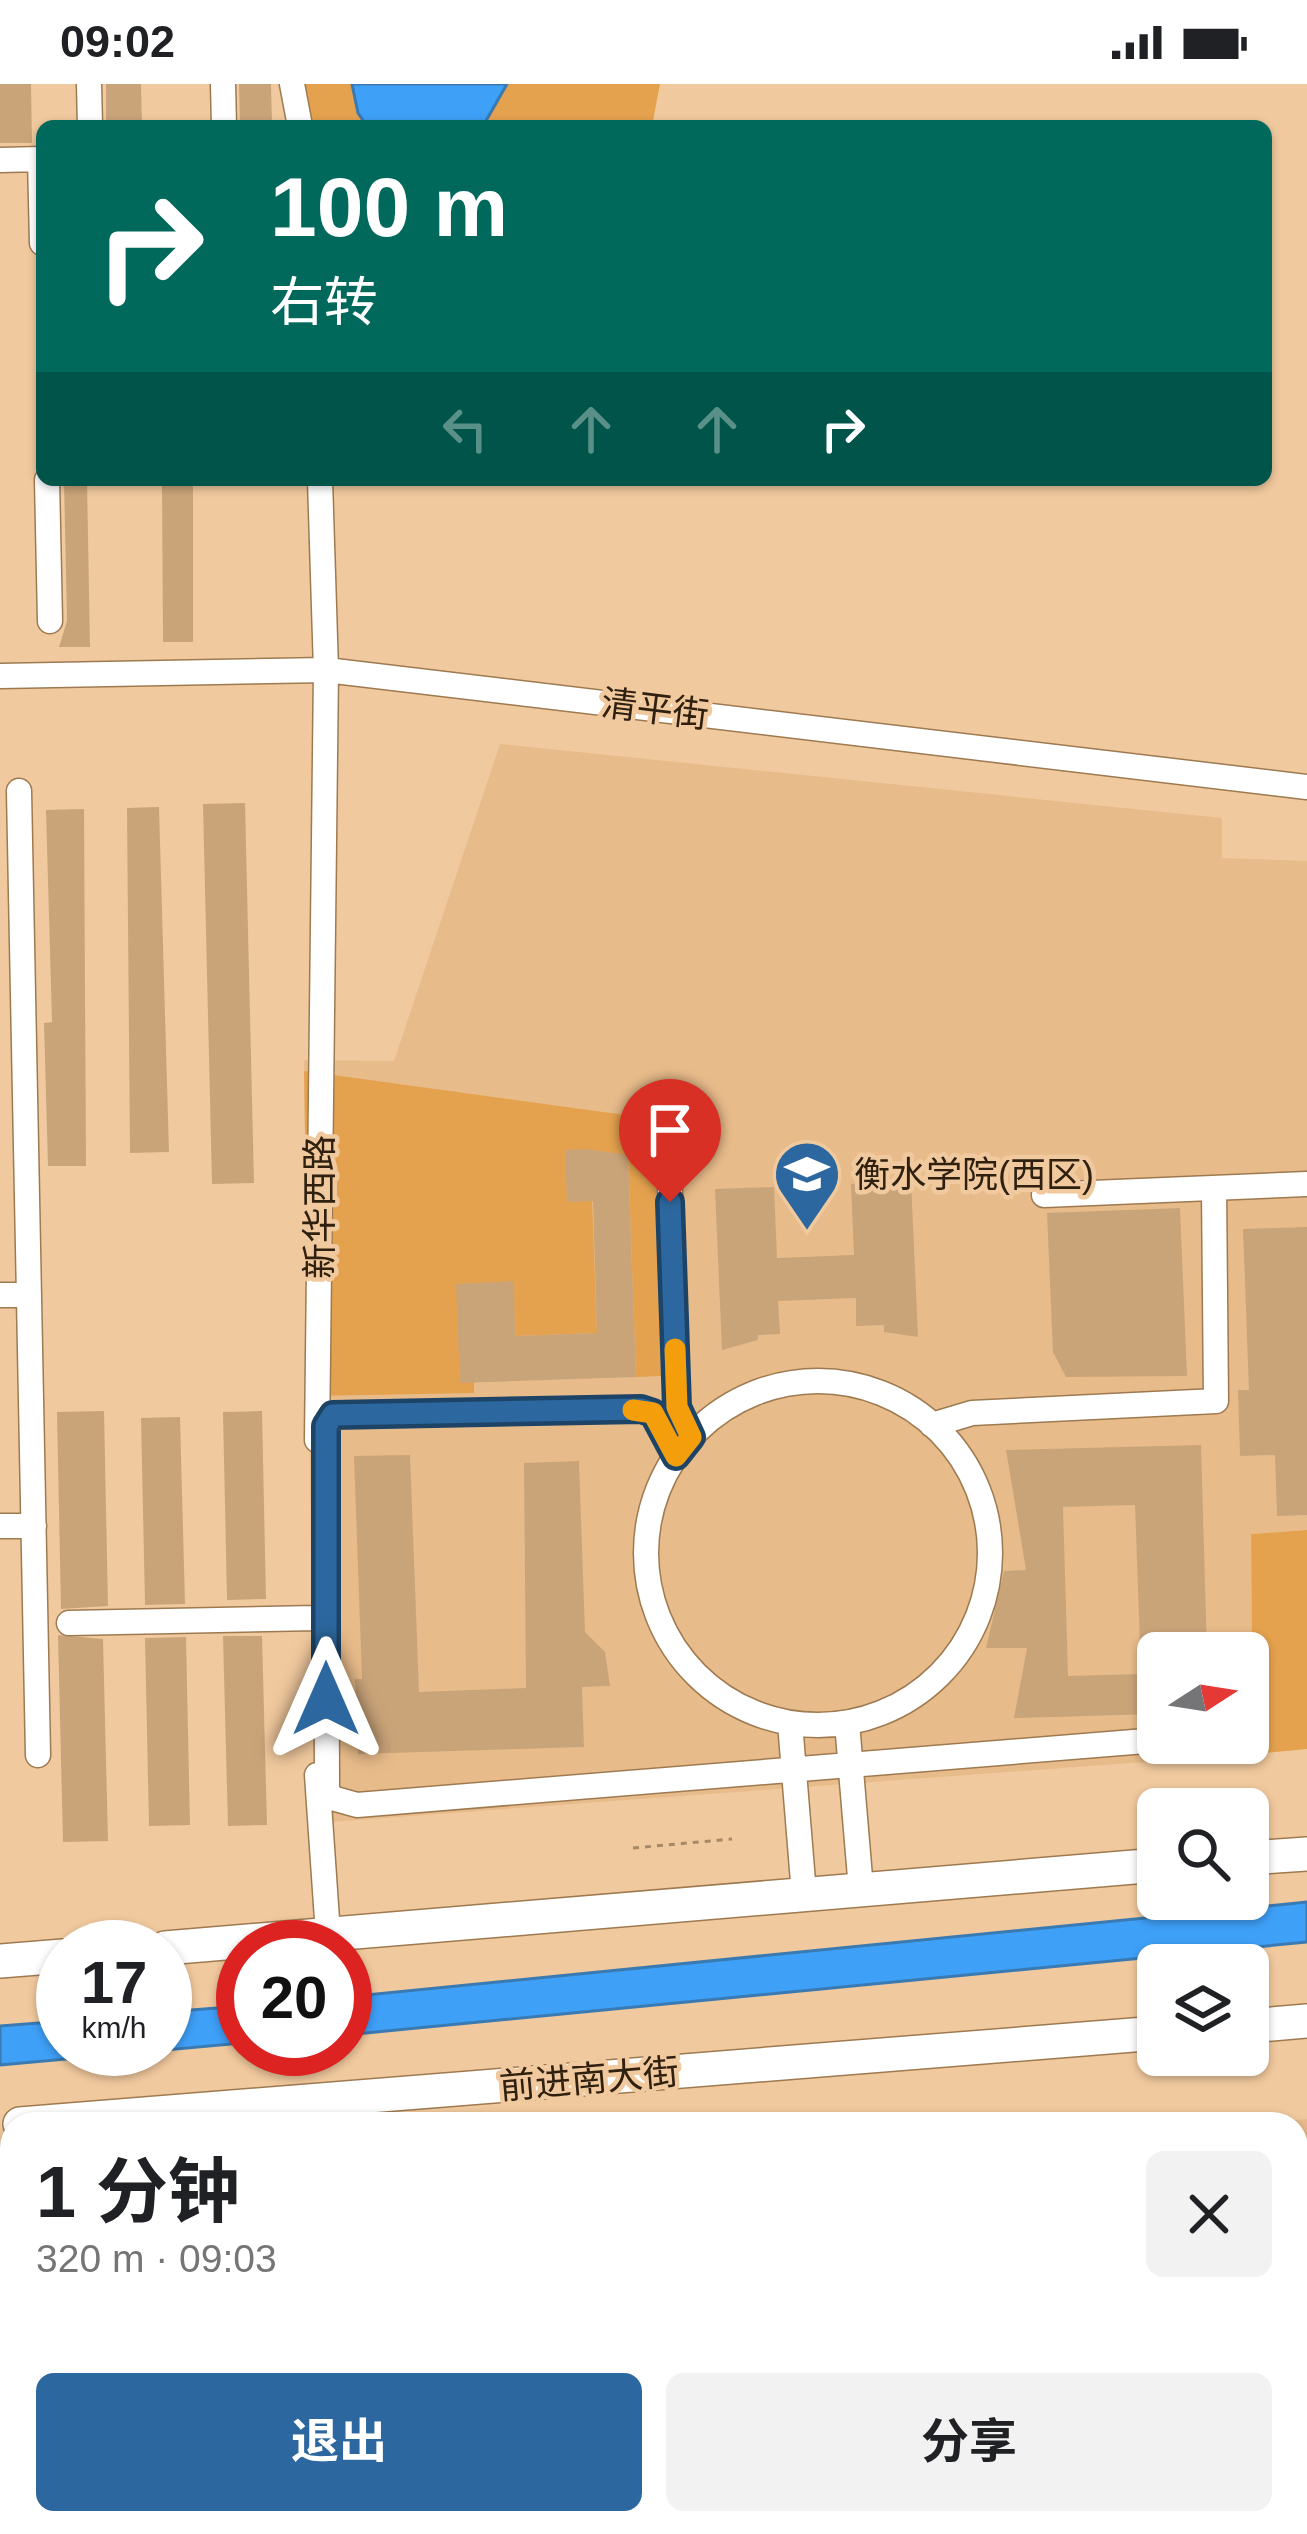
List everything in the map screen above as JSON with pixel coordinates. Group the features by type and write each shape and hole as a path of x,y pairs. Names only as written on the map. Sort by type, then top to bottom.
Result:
{"main road":[{"path":"1269,1857 1307,1854"},
{"path":"372,1930 1137,1867"},
{"path":"0,1961 36,1958"},
{"path":"1269,2024 1307,2021"},
{"name":"前进南大街","path":"167,2112 1137,2035"}],"street":[{"path":"89,84 90,120"},
{"path":"224,84 224,120"},
{"path":"292,84 299,120"},
{"path":"0,160 36,159"},
{"path":"47,486 50,621"},
{"name":"新华西路","path":"320,486 326,670 316,1618 317,1807 327,1920"},
{"name":"清平街","path":"0,676 326,670 1307,787"},
{"path":"19,791 12,1012 29,1294 38,1755"},
{"path":"669,1161 677,1407 683,1446"},
{"path":"1044,1195 1307,1184"},
{"path":"932,1425 972,1413 1216,1401 1214,1188"},
{"path":"0,1295 29,1294"},
{"path":"816,1381 884,1394 932,1425 957,1452 979,1494 989,1540 986,1588 970,1633 943,1672 905,1702 847,1723 790,1723 747,1710 708,1686 677,1652 656,1612 646,1567 649,1520 683,1446 747,1396 816,1381"},
{"path":"683,1446 653,1413 641,1409 333,1415 326,1426 327,1790 332,1798 357,1805 1137,1742"},
{"path":"0,1526 34,1526"},
{"path":"69,1623 316,1618"},
{"path":"790,1723 805,1894"},
{"path":"847,1723 861,1889"}],"path":[{"path":"633,1848 732,1839"}],"shaded area":[{"path":"301,84 660,84 653,120 302,120"},
{"name":"衡水学院(西区)","path":"500,744 1222,818 1222,858 1307,861 1307,1530 1251,1534 1252,1632 1137,1632 1137,1763 315,1823 304,1060 394,1061"},
{"path":"304,1071 654,1119 661,1376 636,1377 628,1155 566,1150 567,1201 592,1198 597,1333 515,1336 513,1282 457,1284 460,1382 474,1382 474,1393 309,1396"},
{"path":"1307,1530 1307,1749 1269,1753 1269,1632 1252,1632 1251,1534"}],"water":[{"path":"352,84 507,84 486,120 363,120"},
{"path":"1307,1902 1307,1942 1137,1944 1137,1958 372,2032 372,1994 1137,1919 1269,1920 1269,1906"},
{"path":"216,2008 216,2045 192,2048 192,2010"},
{"path":"36,2023 36,2062 0,2065 0,2026"}],"building":[{"path":"0,84 31,84 32,143 0,143"},
{"path":"106,84 141,84 142,120 106,120"},
{"path":"239,84 271,84 272,120 240,120"},
{"path":"64,486 87,486 90,647 59,647 67,621"},
{"path":"162,486 193,486 193,642 163,642"},
{"path":"245,803 254,1183 212,1184 203,804"},
{"path":"159,807 169,1152 130,1153 127,808"},
{"path":"84,809 86,1166 48,1166 44,1023 52,1022 46,810"},
{"path":"565,1150 628,1155 636,1377 460,1383 456,1284 514,1281 515,1336 597,1333 593,1201 567,1202"},
{"path":"911,1181 918,1337 884,1332 884,1325 856,1326 856,1298 778,1301 780,1334 758,1335 758,1340 722,1350 715,1189 774,1187 777,1258 854,1255 851,1184"},
{"path":"1180,1208 1187,1376 1066,1377 1053,1352 1047,1213"},
{"path":"1307,1227 1307,1515 1277,1516 1275,1455 1240,1456 1238,1390 1249,1390 1243,1229"},
{"path":"104,1411 108,1606 61,1609 57,1412"},
{"path":"262,1411 266,1599 227,1600 223,1412"},
{"path":"180,1417 185,1604 145,1605 141,1418"},
{"path":"1201,1445 1206,1632 1140,1632 1135,1505 1063,1507 1068,1676 1137,1674 1137,1715 1014,1718 1027,1648 986,1648 1004,1571 1026,1570 1006,1450"},
{"path":"410,1455 419,1692 526,1688 524,1463 579,1461 585,1632 605,1652 610,1686 582,1687 584,1747 358,1754 355,1679 362,1679 354,1456"},
{"path":"58,1635 103,1639 108,1841 63,1842"},
{"path":"223,1636 262,1636 267,1825 228,1826"},
{"path":"186,1637 190,1825 149,1826 145,1638"}],"slow traffic":[{"path":"633,1410 653,1413 676,1456 691,1437 677,1407 675,1349"}],"place":[{"name":"衡水学院(西区)","path":"807,1233"}],"route":[{"path":"326,1699 326,1426 333,1415 641,1409 653,1413 676,1456 691,1437 677,1407 670,1202"}]}
